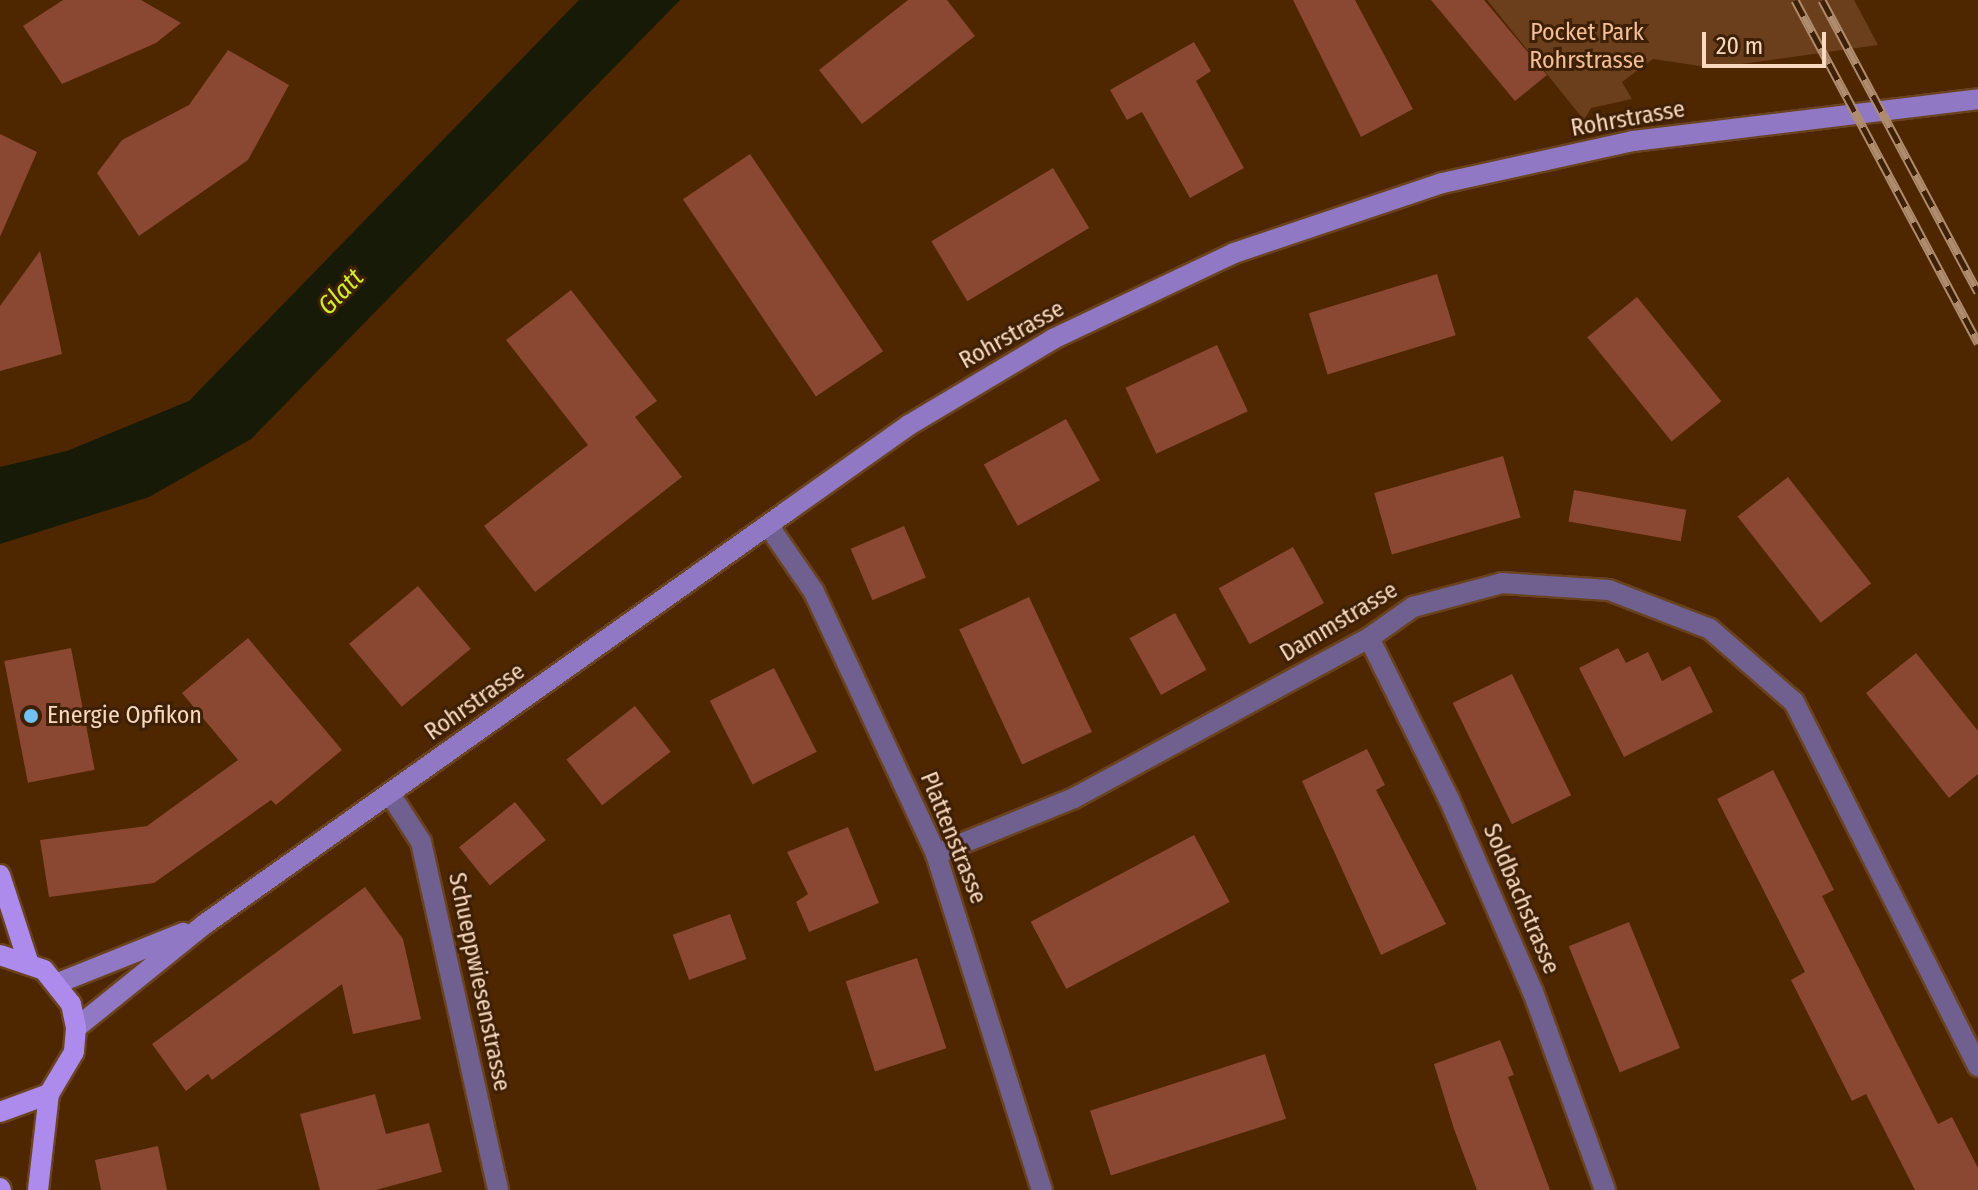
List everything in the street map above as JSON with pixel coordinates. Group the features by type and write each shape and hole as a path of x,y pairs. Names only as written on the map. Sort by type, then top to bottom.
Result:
{"main road":[{"name":"Rohrstrasse","path":"76,1028 205,924 909,425 1053,339 1234,253 1442,183 1633,141 1978,99"},
{"path":"0,875 28,961"},
{"name":"Rohrstrasse","path":"58,983 205,924"},
{"path":"0,955 28,961 58,983 76,1028 74,1052 49,1094 38,1190"},
{"path":"0,1112 49,1094"}],"street":[{"name":"Plattenstrasse","path":"768,525 814,592 936,854 1042,1190"},
{"name":"Dammstrasse","path":"936,854 1074,798 1369,638 1413,607 1461,591 1537,581 1641,598 1710,629 1794,702 1978,1066"},
{"name":"Soldbachstrasse","path":"1369,638 1449,799 1533,992 1605,1190"},
{"name":"Schueppwiesenstrasse","path":"390,794 421,842 498,1190"}],"green space":[{"name":"Pocket Park Rohrstrasse","path":"1487,0 1854,0 1878,45 1713,68 1653,59 1622,82 1632,99 1591,108 1584,120"}],"water":[{"name":"Glatt","path":"579,0 680,0 251,439 149,497 0,544 0,467 67,451 189,401"}],"building":[{"path":"63,0 141,0 181,23 156,43 62,84 23,26"},
{"path":"908,0 947,0 975,36 862,124 819,70"},
{"path":"1293,0 1355,0 1413,109 1361,137"},
{"path":"1431,0 1484,0 1547,75 1515,101"},
{"path":"1194,42 1211,71 1196,81 1244,168 1190,198 1142,112 1127,120 1110,90"},
{"path":"228,50 289,85 248,160 139,236 97,173 122,140 189,105"},
{"path":"0,134 37,152 0,237"},
{"path":"750,154 883,351 816,397 683,199"},
{"path":"1053,168 1089,228 967,301 931,241"},
{"path":"40,251 62,354 0,371 0,306"},
{"path":"1437,274 1456,335 1328,374 1309,313"},
{"path":"571,290 657,401 635,417 682,477 535,592 484,526 588,445 506,340"},
{"path":"1637,297 1721,401 1672,441 1587,337"},
{"path":"1217,345 1248,411 1156,454 1125,388"},
{"path":"1066,419 1100,480 1018,526 984,465"},
{"path":"1503,456 1521,518 1392,554 1374,493"},
{"path":"1788,477 1871,583 1821,623 1738,516"},
{"path":"1574,490 1686,510 1681,541 1568,522"},
{"path":"904,526 926,578 872,600 851,549"},
{"path":"1293,547 1324,603 1250,644 1219,588"},
{"path":"418,586 471,649 402,707 349,644"},
{"path":"1029,597 1092,732 1022,765 959,630"},
{"path":"1175,613 1207,670 1161,695 1130,638"},
{"path":"248,638 342,750 276,805 271,800 154,883 49,897 40,840 147,826 238,760 182,693"},
{"path":"71,648 95,770 28,783 4,661"},
{"path":"1618,648 1626,663 1648,652 1662,681 1690,666 1713,712 1624,757 1579,668"},
{"path":"1916,653 1978,731 1978,774 1949,798 1866,693"},
{"path":"774,668 817,752 753,784 710,701"},
{"path":"1512,674 1571,795 1512,824 1453,703"},
{"path":"635,706 671,752 602,805 566,760"},
{"path":"1367,749 1385,785 1376,790 1446,924 1381,955 1302,781"},
{"path":"1773,770 1834,890 1822,896 1938,1124 1952,1117 1978,1168 1978,1190 1915,1190 1866,1094 1852,1101 1791,980 1805,972 1717,799"},
{"path":"515,802 546,840 490,885 459,847"},
{"path":"848,827 879,903 809,932 796,902 808,894 787,852"},
{"path":"1194,835 1230,902 1066,989 1031,922"},
{"path":"365,887 403,939 421,1019 353,1034 342,984 212,1080 208,1074 186,1091 152,1044"},
{"path":"730,914 746,959 689,980 673,935"},
{"path":"1629,922 1680,1048 1620,1072 1569,946"},
{"path":"917,958 946,1048 875,1072 846,981"},
{"path":"1500,1040 1514,1075 1508,1077 1550,1190 1477,1190 1454,1129 1434,1064"},
{"path":"1265,1054 1286,1119 1111,1176 1090,1111"},
{"path":"375,1094 386,1134 429,1123 442,1172 376,1190 320,1190 300,1114"},
{"path":"158,1146 167,1190 101,1190 95,1160"}],"railway":[{"path":"1795,0 1978,343"},
{"path":"1822,0 1978,292"}],"place":[{"name":"Energie Opfikon","path":"31,716"}]}
